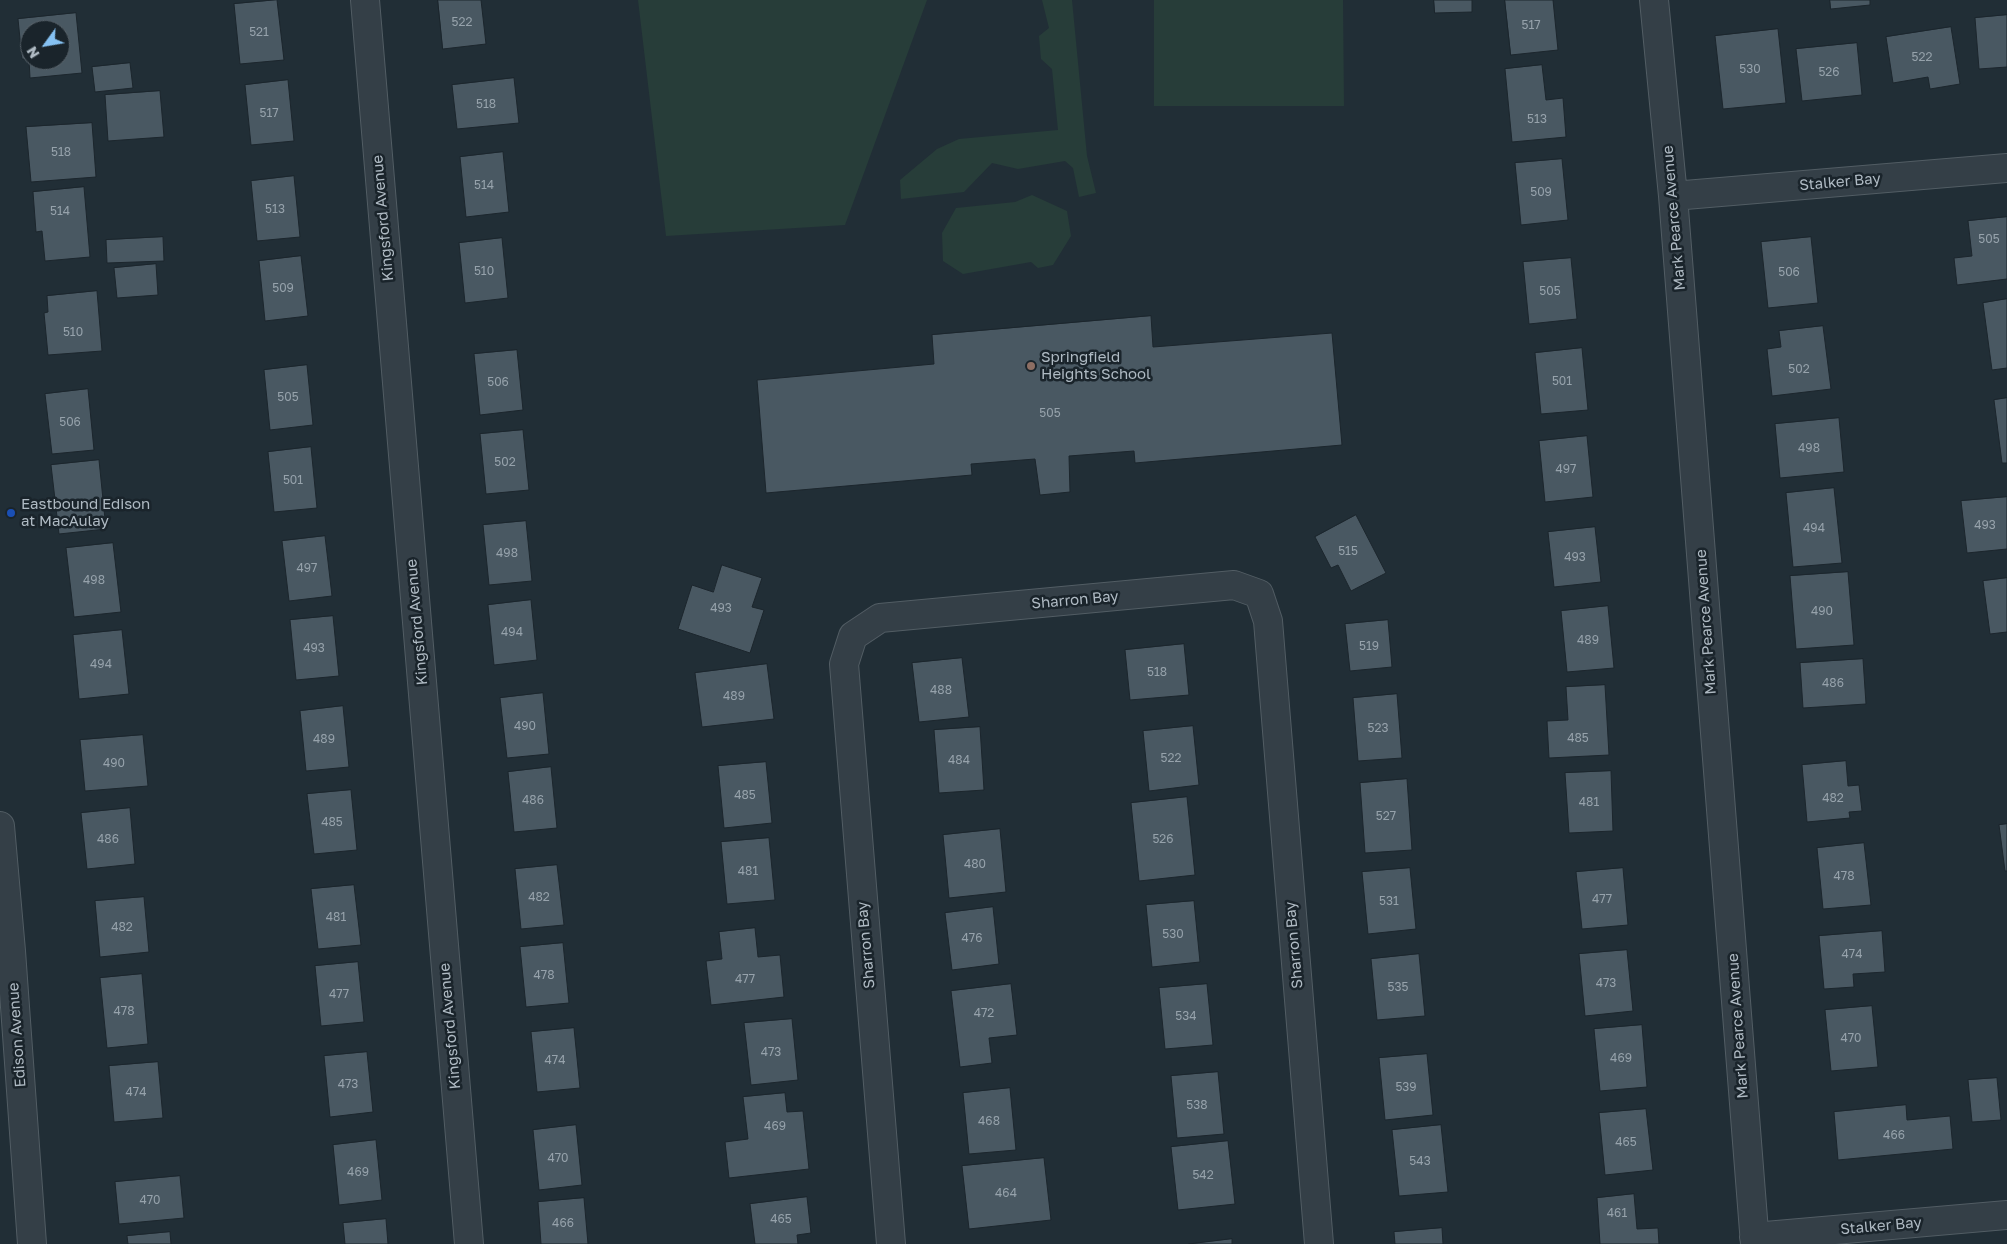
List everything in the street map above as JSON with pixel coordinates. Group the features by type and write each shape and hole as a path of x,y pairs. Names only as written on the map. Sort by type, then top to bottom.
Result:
{"street":[{"name":"Kingsford Avenue","path":"365,0 469,1244"},
{"name":"Mark Pearce Avenue","path":"1654,0 1673,196 1755,1241"},
{"name":"Stalker Bay","path":"1673,196 2007,168"},
{"name":"Sharron Bay","path":"891,1244 844,664 853,636 880,618 1234,585 1259,594 1268,621 1319,1244"},
{"name":"Edison Avenue","path":"0,826 6,952 32,1244"},
{"name":"Stalker Bay","path":"1755,1241 2007,1215"}],"green space":[{"path":"638,0 927,0 845,225 666,236"},
{"path":"1042,0 1072,0 1087,156 1096,193 1079,197 1073,168 1065,161 1018,169 992,163 964,192 901,199 900,180 937,149 959,139 1058,130 1052,69 1041,59 1039,36 1049,28"},
{"path":"1154,0 1343,0 1344,106 1154,106"},
{"path":"1032,195 1067,211 1071,236 1053,265 1038,268 1031,262 963,274 943,261 942,233 956,208 1015,202"}],"building":[{"path":"277,0 284,60 240,64 234,4"},
{"path":"438,0 481,0 486,44 443,49"},
{"path":"1434,0 1472,0 1472,12 1435,13"},
{"path":"1505,0 1553,0 1558,50 1511,55"},
{"path":"1830,0 1870,0 1870,5 1831,9"},
{"path":"76,13 82,73 30,78 30,70 70,70 70,20 20,20 20,39 18,19"},
{"path":"2007,15 2007,67 1979,69 1975,18"},
{"path":"1951,27 1960,84 1930,89 1928,77 1893,83 1886,37"},
{"path":"1778,29 1786,103 1723,109 1715,36"},
{"path":"1857,43 1862,95 1802,101 1796,49"},
{"path":"130,63 133,88 95,92 92,67"},
{"path":"1542,65 1546,100 1563,98 1566,137 1512,142 1505,69"},
{"path":"514,78 519,123 457,129 452,85"},
{"path":"288,80 294,141 251,145 245,85"},
{"path":"160,91 164,137 108,141 105,95"},
{"path":"92,123 96,177 31,182 26,127"},
{"path":"503,152 509,212 466,217 460,157"},
{"path":"1562,159 1568,220 1521,225 1515,163"},
{"path":"294,176 300,237 257,241 251,181"},
{"path":"84,187 90,257 45,261 42,231 36,232 33,192"},
{"path":"2007,217 2007,279 1957,285 1954,258 1972,256 1968,221"},
{"path":"163,237 164,261 107,263 106,240"},
{"path":"1811,237 1818,303 1768,308 1761,242"},
{"path":"502,238 508,298 465,303 459,243"},
{"path":"301,256 308,316 265,321 259,261"},
{"path":"1571,258 1577,319 1529,324 1523,262"},
{"path":"156,264 158,295 117,298 114,268"},
{"path":"97,291 102,351 48,355 44,313 48,312 47,296"},
{"path":"2007,299 2007,368 1992,370 1983,303"},
{"path":"1151,316 1153,347 1332,333 1342,445 1135,463 1134,451 1069,456 1070,492 1040,495 1035,459 971,464 972,475 766,493 757,380 934,364 932,335"},
{"path":"1823,326 1831,389 1772,396 1767,349 1781,347 1779,331"},
{"path":"1582,348 1588,410 1541,414 1535,353"},
{"path":"517,350 523,410 480,415 474,354"},
{"path":"307,365 313,425 270,430 264,370"},
{"path":"88,389 94,450 52,454 45,394"},
{"path":"2007,398 2007,463 2002,463 1994,400"},
{"path":"1839,418 1844,472 1780,478 1775,424"},
{"path":"523,430 529,490 486,494 480,434"},
{"path":"1587,436 1593,497 1545,502 1539,441"},
{"path":"311,447 317,508 274,512 268,452"},
{"path":"99,460 106,529 59,534 51,465"},
{"path":"1834,488 1842,563 1793,567 1786,493"},
{"path":"2007,497 2007,549 1967,553 1961,501"},
{"path":"1356,515 1386,573 1351,591 1338,565 1331,568 1315,537"},
{"path":"526,521 532,581 489,585 483,525"},
{"path":"1595,527 1601,582 1554,587 1548,532"},
{"path":"325,536 332,596 289,601 282,541"},
{"path":"113,543 121,612 74,617 66,548"},
{"path":"722,565 762,578 752,607 764,610 750,653 678,629 692,585 713,592"},
{"path":"1848,572 1854,645 1796,649 1790,576"},
{"path":"2007,578 2007,632 1990,634 1983,581"},
{"path":"531,600 537,660 494,665 488,605"},
{"path":"1608,606 1614,668 1567,672 1561,611"},
{"path":"333,616 339,676 296,680 290,620"},
{"path":"1388,620 1392,667 1350,671 1345,624"},
{"path":"122,630 129,694 79,699 73,635"},
{"path":"1184,644 1189,695 1130,700 1125,650"},
{"path":"962,658 969,717 919,722 912,663"},
{"path":"1863,659 1866,704 1803,708 1800,663"},
{"path":"767,664 774,719 702,727 695,673"},
{"path":"1605,685 1609,755 1549,758 1547,721 1568,720 1566,687"},
{"path":"543,693 549,754 507,758 500,698"},
{"path":"1397,694 1402,758 1358,761 1353,698"},
{"path":"343,706 349,767 306,771 300,711"},
{"path":"1193,726 1199,785 1149,791 1143,731"},
{"path":"980,727 984,790 939,793 934,730"},
{"path":"143,735 148,786 85,791 80,740"},
{"path":"1846,761 1848,786 1859,785 1862,811 1849,812 1850,818 1807,822 1802,765"},
{"path":"766,762 772,823 724,828 718,766"},
{"path":"551,767 557,828 514,832 508,772"},
{"path":"1611,771 1613,831 1569,833 1565,773"},
{"path":"1407,779 1412,850 1365,853 1360,783"},
{"path":"351,790 357,850 314,854 307,794"},
{"path":"1187,797 1195,875 1139,881 1131,803"},
{"path":"130,808 135,864 87,869 81,813"},
{"path":"2007,824 2007,871 2005,871 1999,825"},
{"path":"1000,829 1006,892 949,898 943,835"},
{"path":"769,838 775,900 727,904 721,842"},
{"path":"1864,843 1871,905 1823,909 1817,848"},
{"path":"557,865 564,925 521,929 515,869"},
{"path":"1410,868 1416,929 1368,934 1362,872"},
{"path":"1623,868 1628,925 1582,929 1576,872"},
{"path":"354,885 361,945 318,949 311,889"},
{"path":"144,897 149,952 100,957 95,901"},
{"path":"1194,901 1200,962 1152,967 1146,905"},
{"path":"993,907 999,964 952,970 945,913"},
{"path":"755,928 758,957 780,955 784,997 711,1005 706,961 722,959 719,932"},
{"path":"1882,931 1885,972 1853,974 1854,987 1824,989 1819,936"},
{"path":"563,943 569,1003 526,1007 520,947"},
{"path":"1627,950 1633,1011 1585,1016 1579,954"},
{"path":"1419,954 1425,1016 1377,1020 1371,959"},
{"path":"358,962 364,1022 321,1026 315,966"},
{"path":"142,974 148,1044 107,1048 100,978"},
{"path":"1011,984 1017,1035 989,1038 992,1063 960,1067 951,991"},
{"path":"1207,984 1213,1045 1165,1049 1159,988"},
{"path":"1872,1006 1878,1067 1831,1071 1825,1010"},
{"path":"792,1019 798,1080 751,1085 744,1023"},
{"path":"1642,1025 1647,1087 1600,1091 1594,1029"},
{"path":"574,1028 580,1088 537,1092 531,1032"},
{"path":"367,1052 373,1112 330,1117 324,1056"},
{"path":"1427,1054 1433,1115 1385,1120 1379,1058"},
{"path":"158,1062 163,1118 114,1122 109,1066"},
{"path":"1218,1072 1224,1134 1177,1138 1171,1076"},
{"path":"1997,1078 2001,1120 1972,1122 1968,1080"},
{"path":"1010,1088 1016,1150 969,1154 963,1093"},
{"path":"785,1093 787,1112 803,1111 809,1169 729,1178 725,1142 748,1139 743,1097"},
{"path":"1906,1105 1907,1120 1950,1116 1953,1149 1838,1160 1834,1112"},
{"path":"1646,1109 1653,1170 1605,1175 1599,1113"},
{"path":"576,1125 582,1185 539,1190 533,1130"},
{"path":"1441,1125 1448,1192 1399,1196 1392,1130"},
{"path":"376,1140 382,1200 339,1205 333,1145"},
{"path":"1228,1141 1235,1204 1178,1210 1171,1147"},
{"path":"1044,1158 1051,1220 969,1229 962,1166"},
{"path":"180,1176 184,1218 119,1224 115,1182"},
{"path":"1634,1194 1637,1229 1658,1228 1659,1244 1600,1244 1597,1198"},
{"path":"807,1197 811,1233 797,1235 798,1244 755,1244 750,1204"},
{"path":"584,1198 588,1244 541,1244 538,1202"},
{"path":"386,1219 388,1244 345,1244 343,1223"},
{"path":"1442,1228 1443,1244 1395,1244 1394,1232"},
{"path":"170,1232 171,1244 128,1244 127,1236"},
{"path":"1232,1239 1232,1244 1189,1244"}],"place":[{"name":"Springfield Heights School","path":"1031,366"},
{"name":"Eastbound Edison at MacAulay","path":"11,513"}]}
